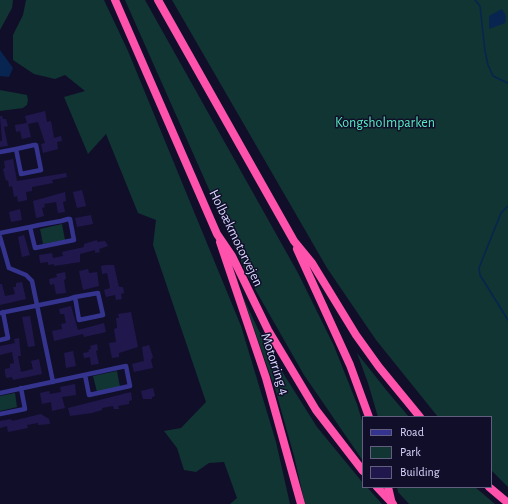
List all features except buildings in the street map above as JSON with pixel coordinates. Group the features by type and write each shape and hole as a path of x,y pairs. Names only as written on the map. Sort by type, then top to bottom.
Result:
{"highway":[{"name":"Holbækmotorvejen","path":"115,0 217,234 232,256 250,296 288,367 316,410 362,470"},
{"path":"158,0 294,241 303,265 332,322 369,416"},
{"name":"Motorring 4","path":"217,234 224,259 266,378 301,504"},
{"path":"294,241 312,263 352,329 379,366 419,416"},
{"path":"378,488 392,504"},
{"path":"388,488 392,504"},
{"path":"491,488 508,503"}],"street":[{"path":"0,152 36,145 41,170 21,174 16,149"},
{"path":"0,234 30,227 70,219 74,240 35,248 30,227"},
{"path":"0,237 9,268 26,275 32,281 53,382"},
{"path":"0,340 8,338 1,313 98,293 103,315 79,320 75,298"},
{"path":"0,393 126,366 130,386 89,395 85,375"},
{"path":"0,414 25,409 21,388"}],"green space":[{"path":"0,0 13,0 12,8 0,30"},
{"path":"26,0 104,0 128,51 241,326 276,442 290,504 230,504 237,498 224,462 209,463 196,472 184,470 177,448 164,431 181,428 206,402 153,245 156,220 138,213 106,134 88,154 64,97 85,91 65,75 55,79 34,74 13,60 13,35 23,15"},
{"path":"125,0 145,0 298,273 334,346 357,404 362,421 362,460 304,375 247,275"},
{"name":"Kongsholmparken","path":"172,0 508,0 508,487 492,471 492,416 437,416 376,340 327,268"},
{"path":"0,90 27,95 27,105 23,108 0,111"},
{"path":"62,224 65,240 43,244 40,229"},
{"path":"243,297 258,329 283,373 317,427 362,482 362,488 368,488 382,504 305,504 294,456 276,392"},
{"path":"357,353 408,416 378,416"},
{"path":"117,371 120,387 97,392 93,376"},
{"path":"15,393 17,407 0,411 0,396"},
{"path":"397,488 476,488 495,504 409,504 398,492"}],"water":[{"path":"502,9 506,16 505,23 489,29 489,16"},
{"path":"0,50 13,68 9,77 0,76"}],"waterway":[{"path":"475,0 480,6 488,65 493,76 508,83"},
{"path":"508,206 501,213 479,268 480,275 508,320"}]}
